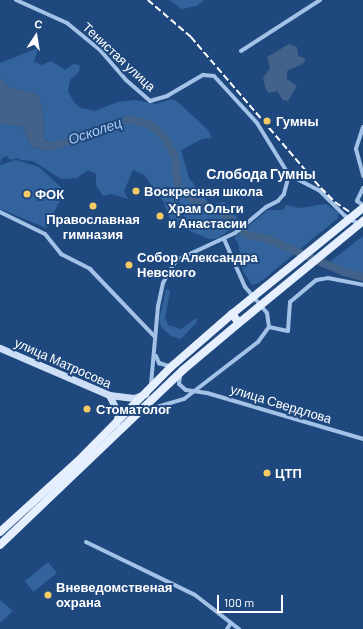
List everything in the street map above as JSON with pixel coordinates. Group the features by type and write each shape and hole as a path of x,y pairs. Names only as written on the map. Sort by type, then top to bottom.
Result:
{"main road":[{"path":"0,532 116,424 172,368 232,314 363,206"},
{"path":"0,545 142,411 181,372 363,221"},
{"path":"232,314 239,323"},
{"name":"улица Матросова","path":"0,348 109,395 118,413 116,424"},
{"path":"109,395 134,398 148,391"}],"street":[{"name":"Тенистая улица","path":"16,0 67,23 100,50 126,80 150,101 167,96 209,74 214,76 257,123 288,175"},
{"path":"241,51 320,0"},
{"path":"363,127 356,149 363,176"},
{"path":"148,391 155,352 155,337 163,283 173,265 179,259 235,233 259,213 278,201 284,194 288,175 319,190 346,216 363,226"},
{"path":"363,188 357,201 363,206"},
{"path":"0,212 45,234 61,254 90,269 155,337"},
{"path":"142,411 184,399 258,342 269,327 267,314 245,287 224,239"},
{"path":"269,327 288,331 290,302 316,280 328,278 363,285"},
{"path":"155,352 159,363 172,368"},
{"name":"улица Свердлова","path":"181,372 178,381 181,387 363,439"},
{"path":"86,542 195,595 239,629"},
{"path":"227,629 231,623"}],"shaded area":[{"path":"169,0 204,0 197,6 182,9"},
{"path":"289,44 297,47 298,56 305,58 305,60 304,63 287,71 287,79 297,86 288,101 283,100 277,91 269,93 266,90 263,78 270,68 267,57"},
{"path":"38,48 34,62 42,65 51,61 65,70 73,64 80,65 79,72 70,80 68,91 74,102 81,108 95,111 117,102 135,100 156,104 172,99 179,103 208,130 212,138 202,139 181,150 189,178 210,205 224,202 229,206 238,219 236,225 218,238 209,239 178,226 170,219 163,201 144,175 133,170 124,191 128,199 111,194 103,196 96,185 96,174 88,170 77,178 61,179 33,161 20,160 18,158 10,160 7,156 2,158 0,163 0,124 22,126 31,146 46,151 48,141 44,137 43,112 38,94 9,87 0,78 0,63"},
{"path":"0,78 9,87 38,94 43,112 44,137 49,147 47,151 31,146 22,126 0,124"},
{"path":"16,160 39,167 65,191 46,228 0,209 0,165"},
{"path":"326,204 338,212 338,218 259,283 252,285 243,271 238,243 234,238 268,210 283,210 286,205 299,208"},
{"path":"363,236 363,279 341,274 326,265"},
{"path":"166,289 170,291 165,318 168,325 181,329 196,318 197,322 181,339 171,336 162,328 159,320"},
{"path":"48,562 57,573 33,592 25,581"},
{"path":"0,600 13,611 0,623"}],"waterway":[{"name":"Осколец","path":"41,140 47,147 60,144 131,119 152,126 165,138 175,157 178,187 198,203 224,213 246,234 268,239 344,272 363,277"}],"railway":[{"path":"148,0 191,37 321,188 335,202 363,221"}],"place":[{"name":"Гумны","path":"267,121"},
{"name":"Воскресная школа","path":"136,191"},
{"name":"ФОК","path":"27,194"},
{"name":"Православная гимназия","path":"93,206"},
{"name":"Храм Ольги и Анастасии","path":"160,216"},
{"name":"Собор Александра Невского","path":"129,265"},
{"name":"Стоматолог","path":"87,409"},
{"name":"ЦТП","path":"267,473"},
{"name":"Вневедомственая охрана","path":"48,595"}],"district":[{"name":"Слобода Гумны","path":"261,174"}]}
